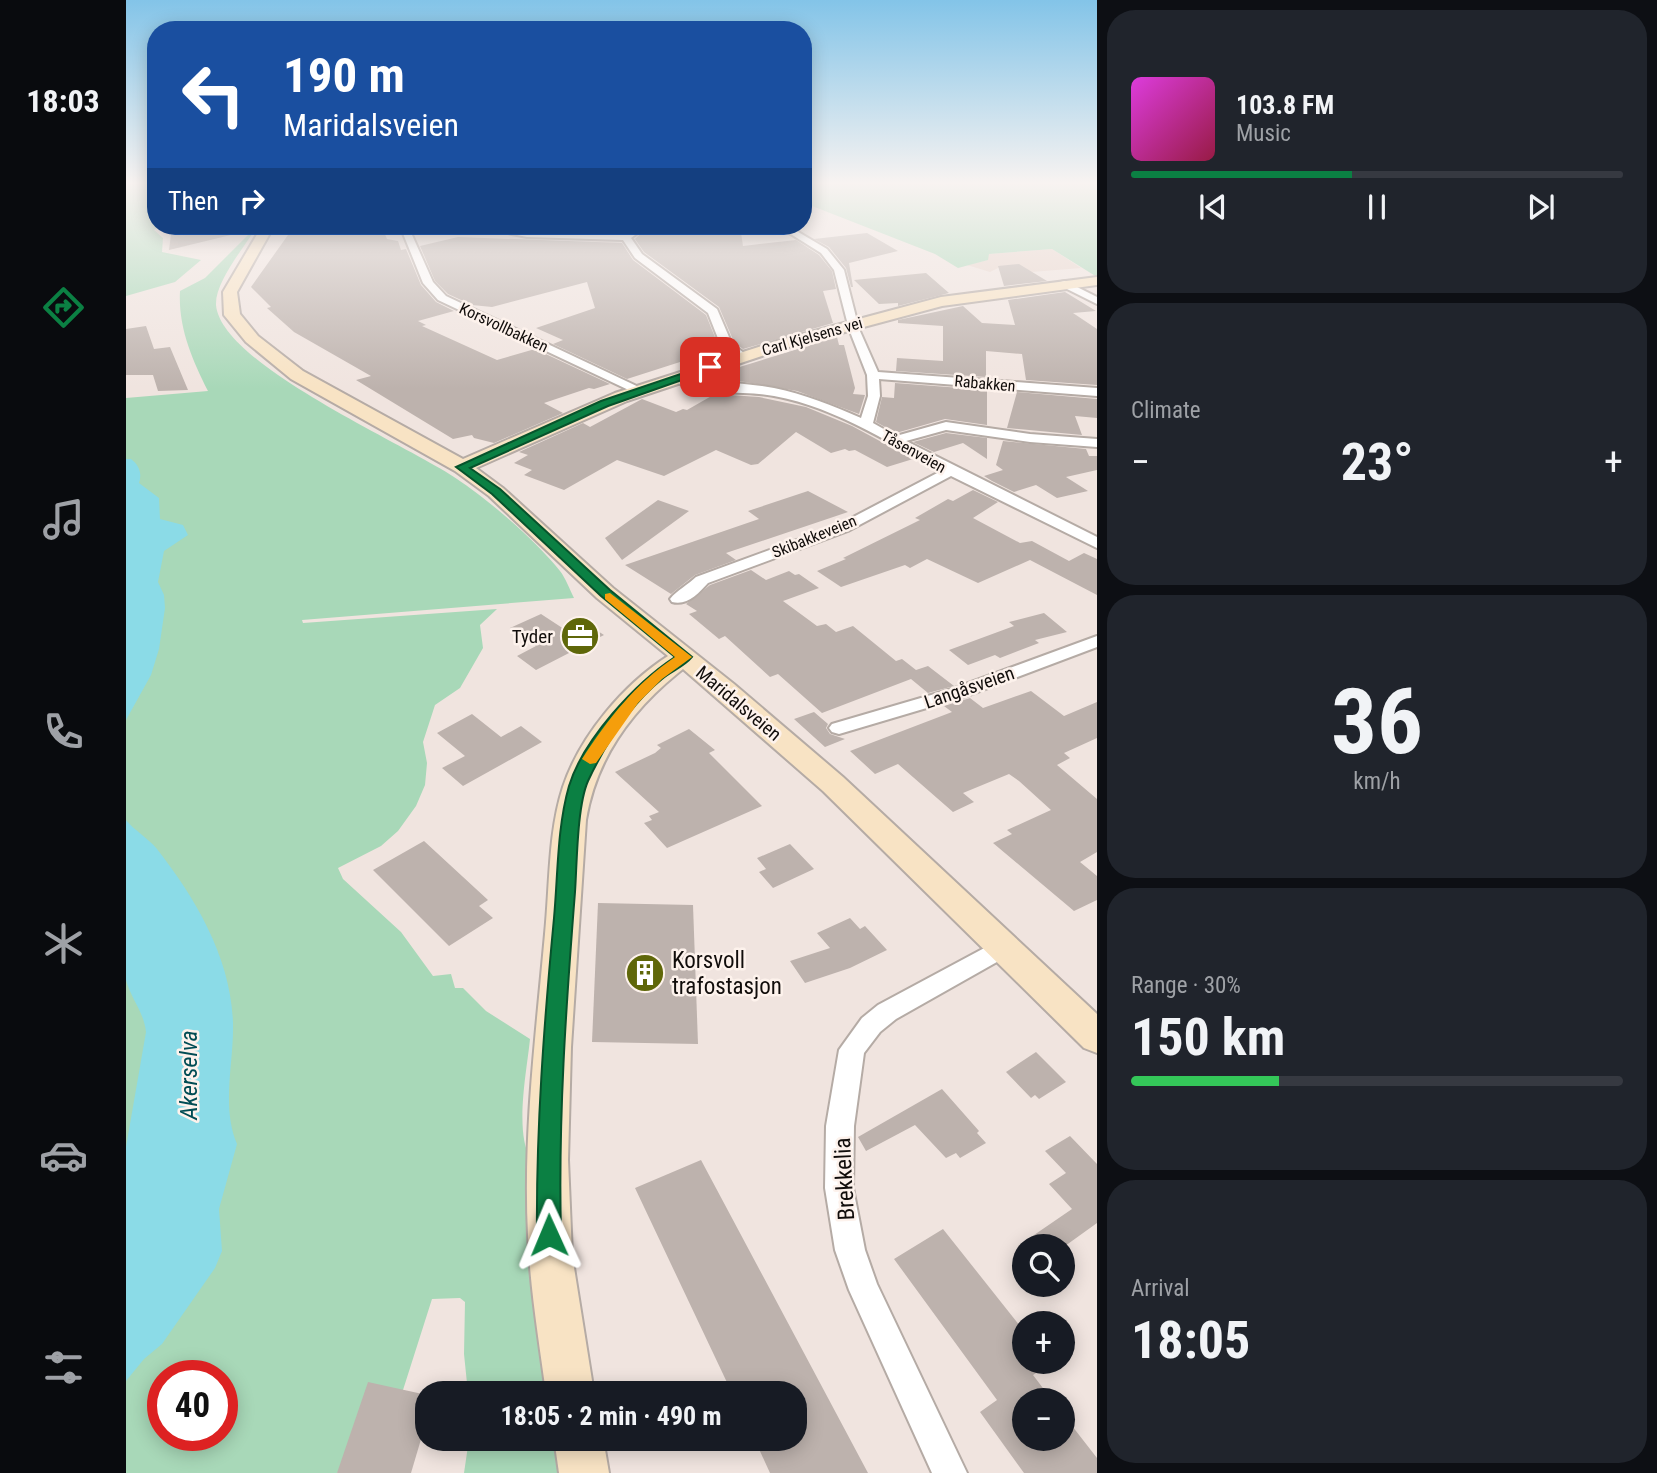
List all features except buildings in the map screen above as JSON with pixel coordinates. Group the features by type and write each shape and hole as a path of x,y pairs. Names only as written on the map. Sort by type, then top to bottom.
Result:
{"main road":[{"name":"Maridalsveien","path":"252,252 233,284 230,306 237,324 261,348 297,375 462,467 496,492 605,593 833,784 1097,1037"},
{"name":"Carl Kjelsens vei","path":"462,467 639,390 854,323 958,299 1097,281"},
{"path":"568,1381 549,1235 547,1148 554,1029 574,804 585,767 632,700 656,676 684,657"},
{"path":"580,1451 584,1473"}],"street":[{"name":"Korsvollbakken","path":"415,252 428,283 442,298 639,390"},
{"path":"635,252 713,311 727,346 743,356"},
{"name":"Tåsenveien","path":"825,252 834,261 873,374 874,396 866,425 951,471 1097,543"},
{"path":"1065,284 1097,301"},
{"name":"Rabakken","path":"873,374 1097,393"},
{"path":"677,378 701,385 774,392 807,400 866,425"},
{"path":"896,440 946,426 1030,438 1097,443"},
{"name":"Skibakkeveien","path":"678,599 691,592 702,580 843,528 951,471"},
{"name":"Langåsveien","path":"839,728 961,692 1097,641"},
{"name":"Brekkelia","path":"950,1473 864,1290 850,1250 839,1188 840,1126 852,1051 871,1025 887,1012 1003,947"}],"shaded area":[{"path":"1056,252 1081,268 1019,273 1000,267 990,272 967,265 987,260 989,254"}],"green space":[{"path":"126,252 162,252 201,260 175,282 126,296"},
{"path":"231,252 240,252 220,285 216,305 226,328 249,353 320,402 433,464 483,498 550,559 562,574 574,598 302,620 303,623 497,609 480,625 483,648 460,688 435,705 423,742 427,763 425,785 416,806 398,831 381,846 338,868 343,879 401,932 433,976 451,974 455,988 463,988 486,1011 530,1039 522,1118 526,1148 531,1159 550,1381 467,1381 464,1354 465,1302 460,1298 432,1299 403,1390 337,1473 126,1473 126,398 208,391 187,342 181,317 180,291 205,278"},
{"path":"929,252 1017,252 989,254 988,260 958,268"},
{"path":"1056,252 1097,252 1097,277"},
{"path":"467,1451 561,1451 564,1473 464,1473"}],"water":[{"path":"126,459 131,459 138,467 139,483 159,498 160,519 183,525 188,535 164,551 158,582 164,595 165,608 159,649 151,675 126,720"},
{"name":"Akerselva","path":"126,820 153,845 185,888 209,930 226,975 233,1023 229,1100 232,1130 237,1144 219,1209 222,1251 215,1268 162,1344 144,1359 126,1381 126,1147 146,1032 143,1018 126,980"}],"slow traffic":[{"path":"590,759 632,700 656,676 684,657 610,597"}],"place":[{"name":"Tyder","path":"580,636"},
{"name":"Korsvoll trafostasjon","path":"645,973"}],"route":[{"path":"549,1235 547,1148 554,1029 571,828 578,785 597,748 632,700 656,676 684,657 605,593 496,492 462,467 604,404 710,367"}]}
